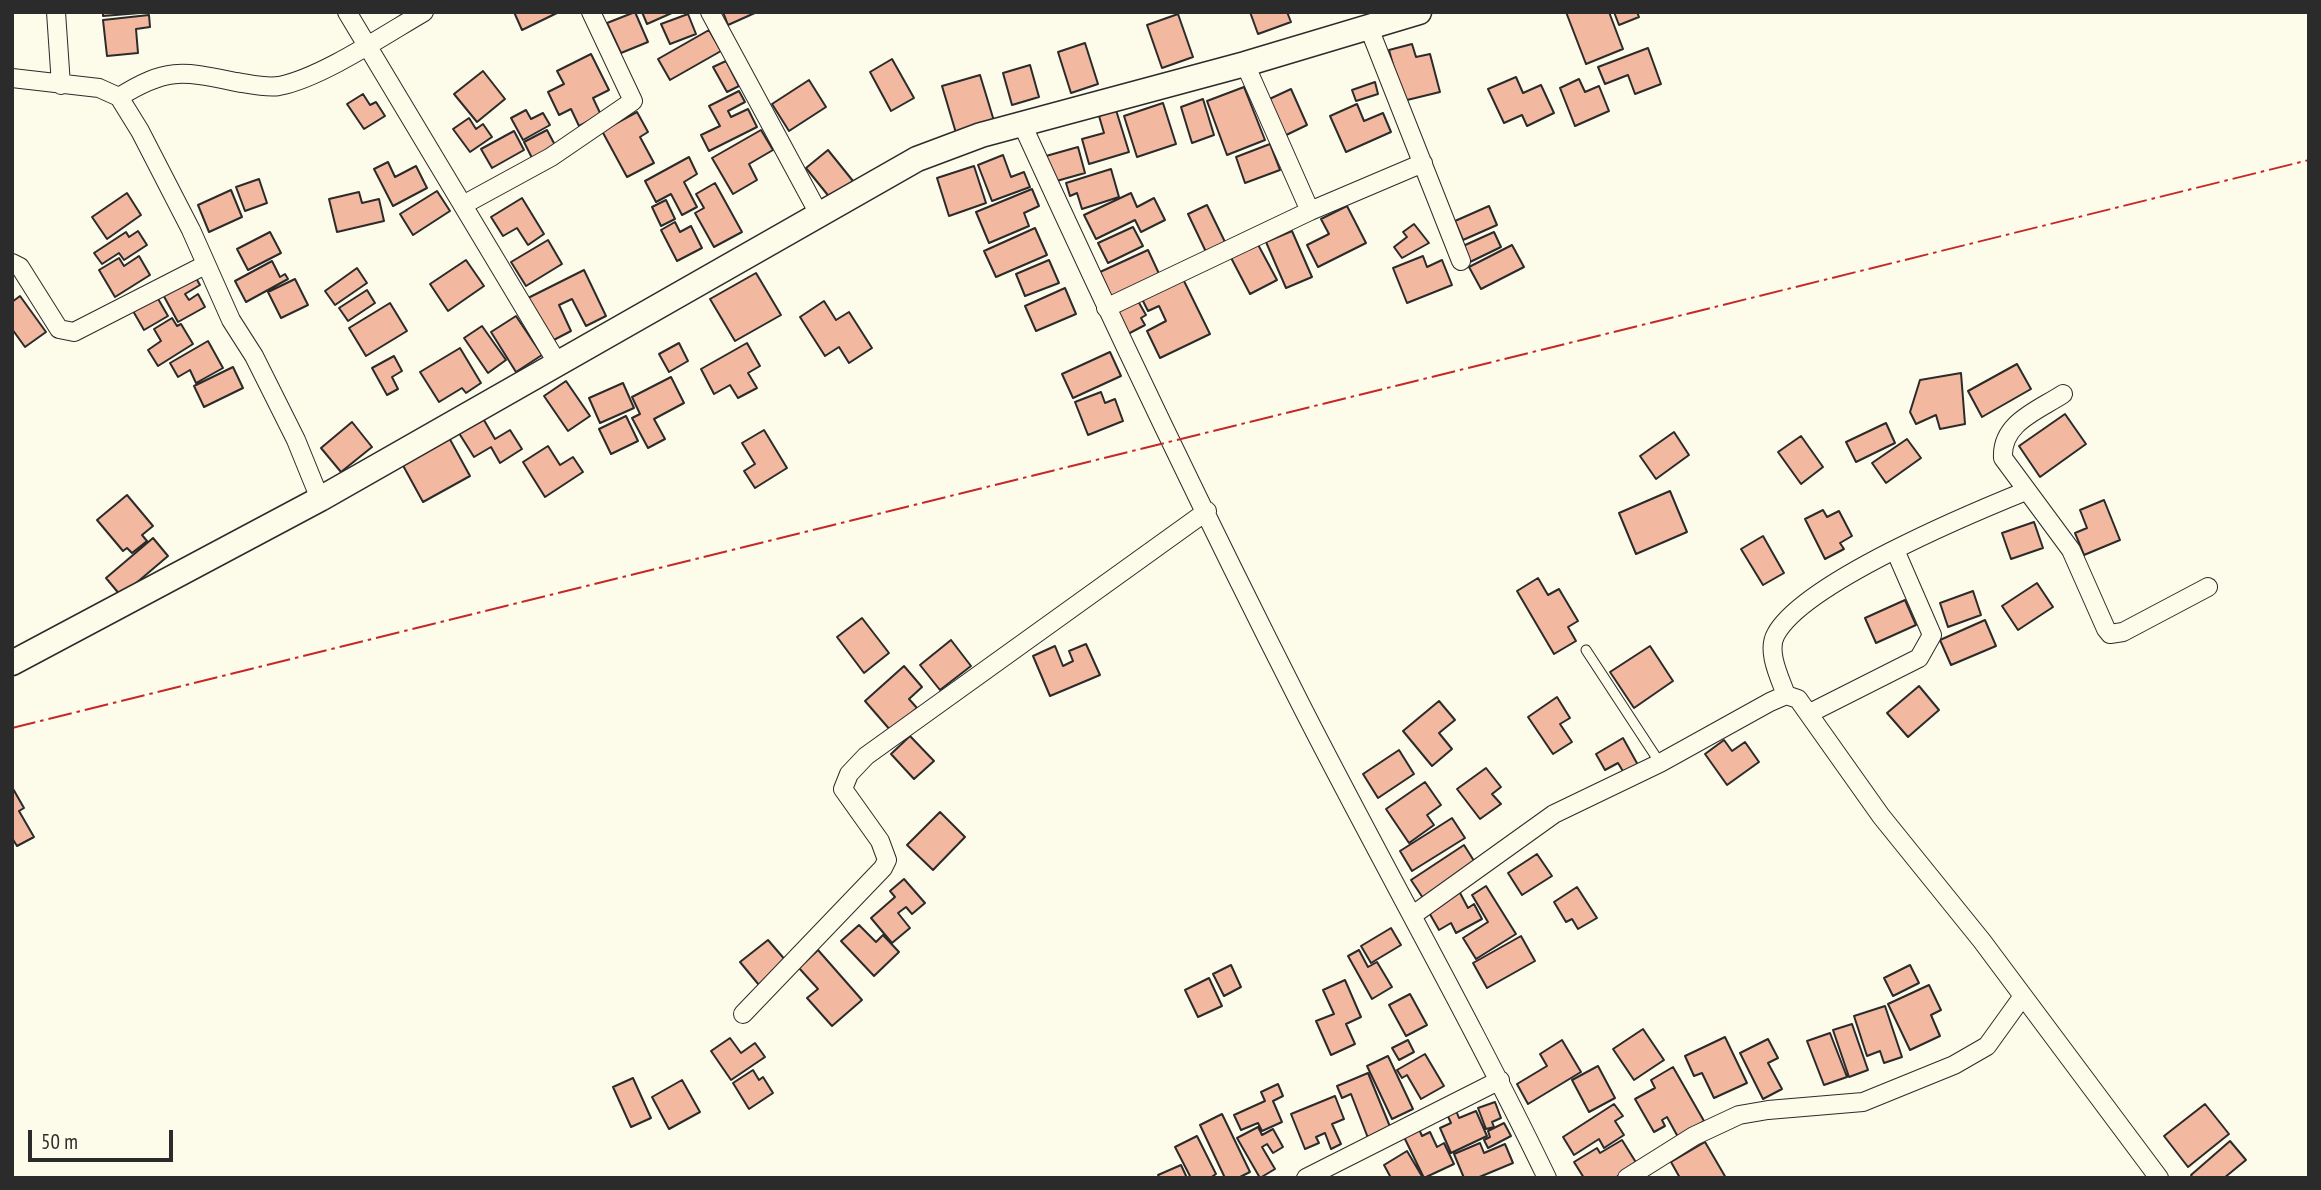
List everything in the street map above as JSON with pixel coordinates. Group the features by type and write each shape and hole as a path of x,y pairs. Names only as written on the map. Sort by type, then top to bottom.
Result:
{"street":[{"path":"56,12 61,85"},
{"path":"347,12 558,364"},
{"path":"119,97 149,78 164,74 206,76 262,87 279,86 367,46 424,12"},
{"path":"463,205 551,157 640,96 591,12"},
{"path":"710,12 819,214"},
{"path":"12,663 320,499 873,181 943,147 1245,64 1419,12"},
{"path":"1369,28 1461,261"},
{"path":"1245,64 1310,211"},
{"path":"12,78 99,88 119,97 140,131 231,320 254,356 296,440 320,499"},
{"path":"1022,124 1106,307 1301,705 1500,1080 1547,1178"},
{"path":"1106,307 1310,211 1423,163"},
{"path":"12,263 20,267 59,329 66,332 74,332 205,265"},
{"path":"2063,394 2008,430 2002,444 2003,458 2025,491 2048,515 2071,550 2095,607 2110,634 2123,632 2208,587"},
{"path":"1786,695 1771,648 1776,634 1791,616 1846,576 1895,550 2025,491"},
{"path":"743,1014 883,868 887,860 884,846 844,789 849,774 866,756 1207,511"},
{"path":"1810,713 1919,658 1932,635 1895,550"},
{"path":"1413,915 1554,814 1580,799 1661,763 1786,695 1798,699 1881,816 2023,996 2159,1178"},
{"path":"1626,1178 1694,1136 1739,1115 1863,1102 1954,1065 1987,1046 2023,996"},
{"path":"1306,1178 1500,1080"}],"lane":[{"path":"1586,650 1661,763"}],"building":[{"path":"103,12 140,12 140,13 103,16"},
{"path":"514,12 559,12 522,30"},
{"path":"635,12 648,42 621,53 607,23"},
{"path":"642,12 674,12 647,24"},
{"path":"723,12 757,12 728,25"},
{"path":"1250,12 1287,12 1291,22 1258,34"},
{"path":"1566,12 1609,12 1623,49 1586,64"},
{"path":"1614,12 1637,12 1639,17 1619,25"},
{"path":"688,14 696,34 670,44 661,24"},
{"path":"1178,14 1193,57 1162,68 1147,25"},
{"path":"149,15 150,27 136,29 138,53 107,56 103,20"},
{"path":"709,30 721,51 670,80 658,59"},
{"path":"1085,43 1098,84 1071,93 1058,52"},
{"path":"1412,44 1416,57 1430,54 1440,92 1403,101 1389,50"},
{"path":"1648,48 1661,84 1635,94 1628,75 1605,84 1598,67"},
{"path":"591,54 609,90 593,98 601,115 579,126 571,109 559,115 548,92 564,84 557,71"},
{"path":"892,59 914,98 891,111 870,72"},
{"path":"726,61 739,86 727,92 713,67"},
{"path":"1030,65 1039,97 1012,105 1003,73"},
{"path":"483,71 505,99 477,122 454,94"},
{"path":"980,75 994,121 956,133 942,86"},
{"path":"1516,77 1523,93 1541,85 1554,113 1527,126 1522,115 1504,123 1488,89"},
{"path":"1579,79 1585,92 1599,86 1609,111 1575,126 1560,88"},
{"path":"809,80 826,107 789,131 772,104"},
{"path":"1375,82 1378,94 1356,101 1352,90"},
{"path":"1244,87 1265,140 1227,155 1207,101"},
{"path":"1291,89 1307,125 1280,138 1263,102"},
{"path":"739,91 745,102 728,111 731,117 748,109 757,127 709,151 701,135 720,126 709,106"},
{"path":"363,94 370,105 376,102 385,116 364,129 347,104"},
{"path":"1203,99 1214,135 1192,143 1181,107"},
{"path":"1163,103 1176,144 1137,157 1124,116"},
{"path":"1357,104 1364,121 1383,113 1391,132 1346,152 1330,116"},
{"path":"526,110 531,119 543,113 550,125 523,140 511,118"},
{"path":"1116,110 1129,152 1089,164 1082,139 1104,133 1099,116"},
{"path":"637,112 648,132 640,137 654,163 627,177 602,131"},
{"path":"469,118 476,129 483,124 492,137 470,152 453,129"},
{"path":"547,130 556,147 533,160 524,142"},
{"path":"761,130 773,150 749,164 757,180 733,194 712,158"},
{"path":"514,131 524,150 492,168 481,149"},
{"path":"1270,144 1280,170 1245,183 1236,157"},
{"path":"1078,147 1085,173 1053,182 1046,156"},
{"path":"828,150 853,181 831,199 806,168"},
{"path":"1003,155 1011,177 1024,172 1030,187 992,201 978,165"},
{"path":"689,157 697,174 684,182 697,207 682,215 671,194 656,202 645,181"},
{"path":"388,162 395,177 416,166 427,188 393,206 374,169"},
{"path":"974,166 986,203 949,216 937,178"},
{"path":"1111,169 1119,197 1082,209 1077,193 1070,196 1066,183"},
{"path":"259,179 267,203 245,211 236,187"},
{"path":"715,183 742,232 714,247 695,213 704,208 696,194"},
{"path":"1032,189 1039,206 1024,213 1029,226 989,243 976,212"},
{"path":"231,190 242,217 209,232 198,205"},
{"path":"437,191 450,211 413,235 400,214"},
{"path":"359,192 362,203 379,199 384,221 337,232 329,199"},
{"path":"127,193 141,215 107,239 92,217"},
{"path":"1131,193 1137,207 1154,198 1165,220 1141,232 1135,220 1096,239 1084,215"},
{"path":"522,198 544,234 528,245 517,228 503,236 491,217"},
{"path":"666,200 675,219 661,226 652,207"},
{"path":"1207,205 1226,244 1207,254 1188,214"},
{"path":"1347,206 1366,243 1318,267 1307,245 1329,234 1321,219"},
{"path":"1489,206 1497,225 1463,240 1455,221"},
{"path":"675,222 680,232 691,226 702,248 677,261 661,230"},
{"path":"1414,224 1429,243 1402,258 1394,247 1407,237 1403,232"},
{"path":"1133,227 1143,246 1108,263 1098,243"},
{"path":"1035,228 1047,255 996,277 984,251"},
{"path":"138,231 147,245 124,260 119,253 102,264 94,253 126,232 129,237"},
{"path":"1292,231 1312,277 1286,288 1266,242"},
{"path":"270,232 281,253 248,270 237,249"},
{"path":"1494,232 1501,247 1470,262 1463,246"},
{"path":"1255,239 1277,280 1250,294 1229,254"},
{"path":"548,240 562,264 526,286 511,262"},
{"path":"1512,245 1524,267 1481,289 1469,267"},
{"path":"1148,250 1161,278 1113,301 1100,272"},
{"path":"139,256 150,275 115,297 99,270 119,258 124,266"},
{"path":"1423,256 1427,267 1442,260 1452,285 1407,303 1393,268"},
{"path":"466,260 484,286 448,311 430,284"},
{"path":"1049,260 1059,283 1025,296 1016,274"},
{"path":"272,261 280,277 285,274 288,279 246,302 235,281"},
{"path":"357,268 367,283 335,305 325,291"},
{"path":"584,270 606,316 586,326 572,299 559,305 571,331 548,343 526,299"},
{"path":"193,273 200,285 185,294 189,300 198,294 205,307 178,322 161,291"},
{"path":"756,273 781,315 735,341 710,299"},
{"path":"1182,277 1210,334 1160,358 1147,331 1166,321 1159,306 1148,311 1141,297"},
{"path":"295,279 308,305 281,318 268,292"},
{"path":"1065,288 1076,314 1036,331 1025,306"},
{"path":"367,290 375,303 348,321 339,308"},
{"path":"20,296 46,332 25,347 12,329 12,302"},
{"path":"157,297 168,316 144,330 133,311"},
{"path":"824,301 836,320 849,312 872,348 849,363 839,347 825,356 800,317"},
{"path":"1138,301 1146,315 1141,318 1145,325 1126,335 1114,314"},
{"path":"390,303 407,331 366,356 349,328"},
{"path":"516,316 542,355 516,372 491,332"},
{"path":"172,318 177,326 181,324 193,344 158,366 148,350 161,341 154,329"},
{"path":"482,326 506,360 488,373 464,338"},
{"path":"208,341 223,368 196,383 190,370 178,377 170,363"},
{"path":"679,343 688,361 669,372 659,354"},
{"path":"747,343 760,366 748,373 757,388 738,398 730,385 714,394 701,369"},
{"path":"460,348 481,383 466,393 462,388 439,402 420,372"},
{"path":"1110,352 1121,376 1073,398 1062,374"},
{"path":"394,356 402,371 392,377 398,389 387,395 372,368"},
{"path":"2017,364 2031,389 1982,417 1968,391"},
{"path":"233,367 243,388 204,407 194,386"},
{"path":"1961,373 1965,424 1940,429 1936,415 1916,424 1910,412 1920,380"},
{"path":"671,377 684,403 654,419 665,439 648,448 632,418 640,414 632,397"},
{"path":"566,381 590,416 568,431 544,396"},
{"path":"623,383 634,408 600,423 589,398"},
{"path":"1101,392 1105,403 1115,399 1123,421 1088,435 1075,402"},
{"path":"2065,414 2086,444 2040,477 2019,446"},
{"path":"481,415 495,439 510,430 522,449 500,463 491,447 474,457 457,430"},
{"path":"626,416 638,441 611,454 599,429"},
{"path":"352,422 372,447 341,472 321,448"},
{"path":"1886,423 1895,443 1856,462 1846,442"},
{"path":"764,430 787,468 755,488 744,471 755,464 742,443"},
{"path":"1674,432 1689,455 1656,479 1640,456"},
{"path":"447,434 470,476 423,502 400,460"},
{"path":"1801,436 1823,467 1801,484 1778,452"},
{"path":"1907,439 1921,458 1886,483 1872,463"},
{"path":"548,446 560,465 573,457 583,472 545,497 523,462"},
{"path":"1670,491 1687,532 1636,554 1619,513"},
{"path":"127,495 153,526 142,535 147,541 132,553 127,548 123,551 97,520"},
{"path":"2104,500 2120,540 2084,555 2075,533 2087,528 2080,510"},
{"path":"1823,510 1827,517 1839,511 1852,536 1840,543 1844,549 1825,559 1805,519"},
{"path":"2034,522 2043,548 2011,559 2002,533"},
{"path":"1763,536 1784,573 1763,585 1741,549"},
{"path":"153,538 168,556 121,596 106,578"},
{"path":"1538,578 1548,595 1559,589 1578,621 1568,627 1576,641 1554,654 1517,591"},
{"path":"2037,583 2053,607 2018,630 2002,606"},
{"path":"1973,591 1981,615 1948,627 1940,603"},
{"path":"1905,600 1916,625 1876,643 1865,618"},
{"path":"862,618 889,653 864,673 837,637"},
{"path":"1985,620 1996,646 1951,665 1940,640"},
{"path":"951,640 971,666 940,690 920,665"},
{"path":"1086,644 1100,675 1050,696 1033,656 1055,646 1063,666 1073,661 1069,651"},
{"path":"1650,646 1673,681 1634,708 1610,672"},
{"path":"904,666 922,687 909,699 917,708 891,731 865,701"},
{"path":"1919,686 1939,710 1908,737 1887,713"},
{"path":"1557,697 1570,718 1560,724 1572,742 1553,754 1528,717"},
{"path":"1439,701 1455,720 1439,733 1452,749 1432,766 1403,731"},
{"path":"910,736 934,761 914,779 891,754"},
{"path":"1623,738 1638,765 1624,773 1618,763 1605,770 1596,754"},
{"path":"1724,740 1732,751 1745,742 1759,762 1727,785 1705,754"},
{"path":"1399,750 1414,774 1378,798 1363,774"},
{"path":"1486,768 1501,787 1492,794 1501,804 1480,819 1457,789"},
{"path":"1425,782 1441,805 1427,815 1434,825 1409,843 1386,809"},
{"path":"12,787 24,808 19,811 34,837 17,846 12,838"},
{"path":"940,812 965,837 933,870 907,845"},
{"path":"1452,818 1465,838 1412,871 1400,851"},
{"path":"1464,845 1476,864 1423,898 1411,880"},
{"path":"1537,854 1552,876 1522,895 1508,873"},
{"path":"904,879 925,903 912,914 906,907 898,913 910,928 892,943 871,918 895,897 890,891"},
{"path":"1486,886 1516,934 1476,959 1463,938 1488,922 1472,895"},
{"path":"1577,887 1597,918 1578,929 1572,919 1566,922 1554,902"},
{"path":"1459,891 1468,908 1474,904 1482,919 1456,933 1451,923 1439,930 1427,909"},
{"path":"859,925 876,942 883,935 899,952 874,976 841,941"},
{"path":"1391,928 1401,945 1371,963 1361,946"},
{"path":"1521,936 1535,961 1487,988 1473,963"},
{"path":"768,940 787,962 759,985 740,962"},
{"path":"818,950 862,1000 832,1026 807,998 818,989 799,968"},
{"path":"1359,950 1368,967 1377,962 1392,987 1372,999 1348,956"},
{"path":"1231,965 1241,987 1224,996 1213,974"},
{"path":"1910,965 1919,983 1893,996 1884,978"},
{"path":"1209,978 1222,1006 1198,1017 1185,990"},
{"path":"1345,980 1361,1017 1346,1024 1355,1044 1331,1055 1316,1021 1334,1014 1323,990"},
{"path":"1929,985 1941,1010 1931,1015 1940,1036 1910,1050 1888,1004"},
{"path":"1410,994 1427,1025 1406,1036 1389,1005"},
{"path":"1885,1006 1902,1057 1884,1063 1880,1051 1867,1056 1854,1016"},
{"path":"1852,1024 1868,1070 1849,1077 1833,1030"},
{"path":"1643,1029 1664,1060 1634,1080 1613,1049"},
{"path":"1830,1033 1847,1077 1824,1085 1807,1041"},
{"path":"1725,1037 1747,1083 1714,1098 1702,1073 1694,1076 1685,1056"},
{"path":"730,1038 741,1053 755,1043 765,1057 731,1080 711,1051"},
{"path":"1768,1039 1778,1058 1768,1063 1782,1089 1763,1099 1740,1053"},
{"path":"1408,1040 1414,1052 1399,1060 1392,1048"},
{"path":"1562,1040 1581,1072 1528,1104 1517,1084 1547,1066 1540,1054"},
{"path":"1425,1054 1444,1086 1421,1099 1407,1075 1402,1078 1397,1070"},
{"path":"1388,1056 1413,1109 1392,1119 1367,1066"},
{"path":"1598,1066 1615,1098 1589,1112 1572,1080"},
{"path":"1673,1067 1704,1121 1678,1137 1667,1117 1662,1120 1665,1126 1654,1132 1635,1099 1655,1088 1651,1080"},
{"path":"753,1070 759,1080 763,1077 773,1093 749,1109 733,1083"},
{"path":"1368,1073 1391,1129 1368,1138 1351,1094 1342,1098 1337,1086"},
{"path":"633,1078 651,1118 631,1127 613,1087"},
{"path":"682,1080 700,1112 669,1129 652,1097"},
{"path":"1278,1084 1283,1096 1273,1101 1282,1122 1262,1131 1258,1123 1241,1130 1234,1115 1265,1101 1261,1092"},
{"path":"1335,1096 1344,1119 1332,1124 1341,1144 1331,1149 1325,1133 1316,1137 1319,1143 1305,1149 1291,1114"},
{"path":"1495,1102 1501,1118 1492,1122 1494,1127 1486,1129 1478,1108"},
{"path":"1614,1104 1623,1116 1615,1121 1624,1135 1604,1148 1599,1139 1574,1155 1563,1137"},
{"path":"2205,1104 2229,1134 2188,1167 2164,1136"},
{"path":"1455,1108 1459,1118 1476,1111 1487,1136 1451,1153 1440,1128 1451,1123 1446,1112"},
{"path":"1222,1114 1250,1172 1238,1178 1225,1178 1200,1125"},
{"path":"1504,1123 1511,1136 1488,1148 1484,1140 1490,1137 1488,1131"},
{"path":"1258,1127 1262,1135 1273,1129 1283,1147 1273,1153 1267,1144 1262,1147 1275,1169 1260,1178 1237,1138"},
{"path":"1419,1129 1422,1136 1430,1132 1437,1147 1444,1143 1454,1164 1424,1178 1404,1137"},
{"path":"1197,1136 1216,1174 1210,1178 1191,1178 1175,1147"},
{"path":"1622,1140 1637,1164 1615,1178 1584,1178 1574,1162 1597,1148 1600,1153"},
{"path":"2230,1141 2246,1160 2224,1178 2193,1178 2191,1175"},
{"path":"1705,1142 1726,1178 1680,1178 1671,1162"},
{"path":"1480,1143 1484,1153 1505,1144 1513,1163 1477,1178 1464,1178 1454,1154"},
{"path":"1407,1151 1423,1178 1391,1178 1384,1165"},
{"path":"1181,1165 1187,1178 1160,1178 1158,1175"}],"power":[{"path":"12,728 2309,160"}]}
